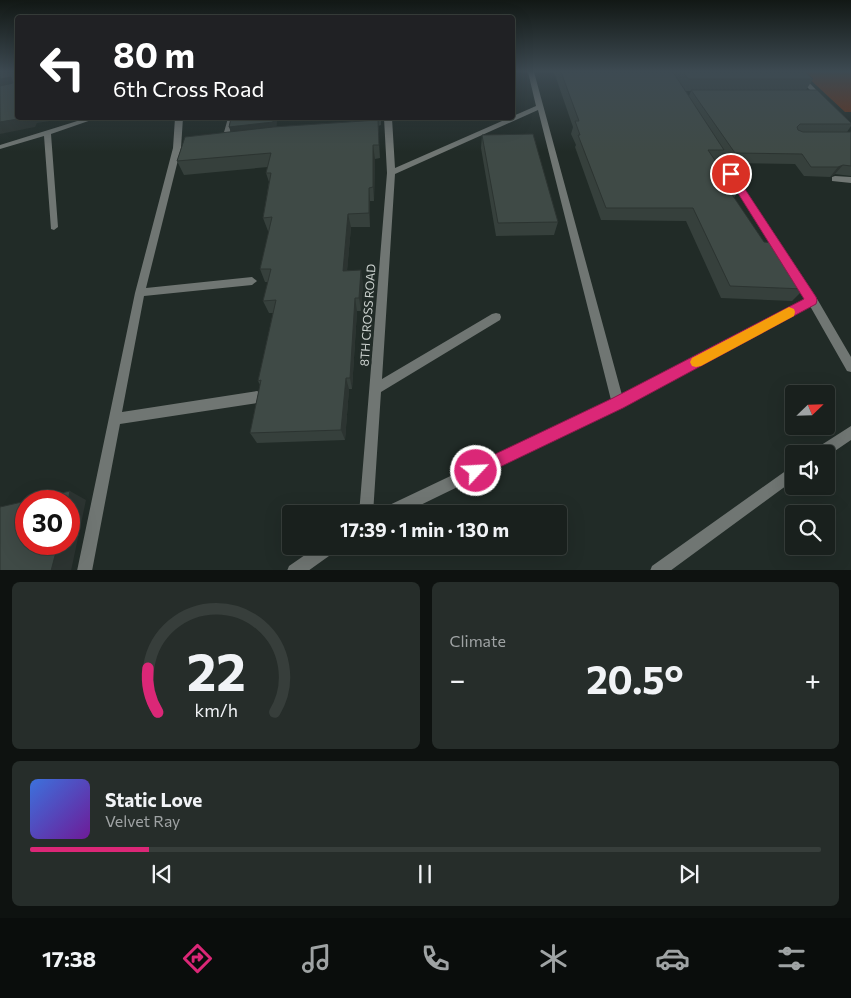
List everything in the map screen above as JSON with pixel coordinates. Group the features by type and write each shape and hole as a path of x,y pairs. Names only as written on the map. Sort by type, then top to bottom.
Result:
{"street":[{"path":"537,99 618,403"},
{"path":"821,99 829,107"},
{"path":"515,118 539,107"},
{"path":"0,146 86,120"},
{"path":"84,570 140,293 182,148 179,120"},
{"path":"225,143 231,120"},
{"path":"391,173 510,120"},
{"name":"8TH CROSS ROAD","path":"367,505 391,173 385,125"},
{"path":"47,132 54,227"},
{"path":"706,136 812,300 851,367"},
{"path":"215,144 234,142"},
{"path":"835,179 851,180"},
{"path":"140,293 252,281"},
{"path":"405,505 618,403 812,300"},
{"path":"374,390 496,317"},
{"path":"115,419 257,397"},
{"path":"833,445 851,432"},
{"path":"657,570 785,478"},
{"path":"294,570 317,555"}],"shaded area":[{"path":"831,99 851,99 851,112 845,112"}],"building":[{"path":"0,99 15,99 15,119 0,122"},
{"path":"571,99 690,99 724,150 708,150 737,193 731,193 764,242 776,243 804,289 730,286 693,208 606,208 578,135 580,135 575,121 579,121"},
{"path":"697,99 826,99 851,123 800,124 797,127 798,130 803,132 851,132 851,166 811,167 802,154 735,153"},
{"path":"231,120 273,120 273,122 229,127"},
{"path":"378,120 379,145 373,145 373,187 369,188 369,213 348,214 343,271 361,270 359,298 355,298 350,378 346,378 341,430 250,433 261,380 258,381 276,300 263,301 271,269 260,269 272,217 263,218 271,173 266,173 271,153 177,161 185,137 273,127"},
{"path":"533,134 558,222 498,223 482,135"},
{"path":"15,504 15,555 55,555 51,570 0,570 0,507"}],"slow traffic":[{"path":"696,362 789,312"}],"route":[{"path":"476,471 618,403 812,300 731,174"}]}
